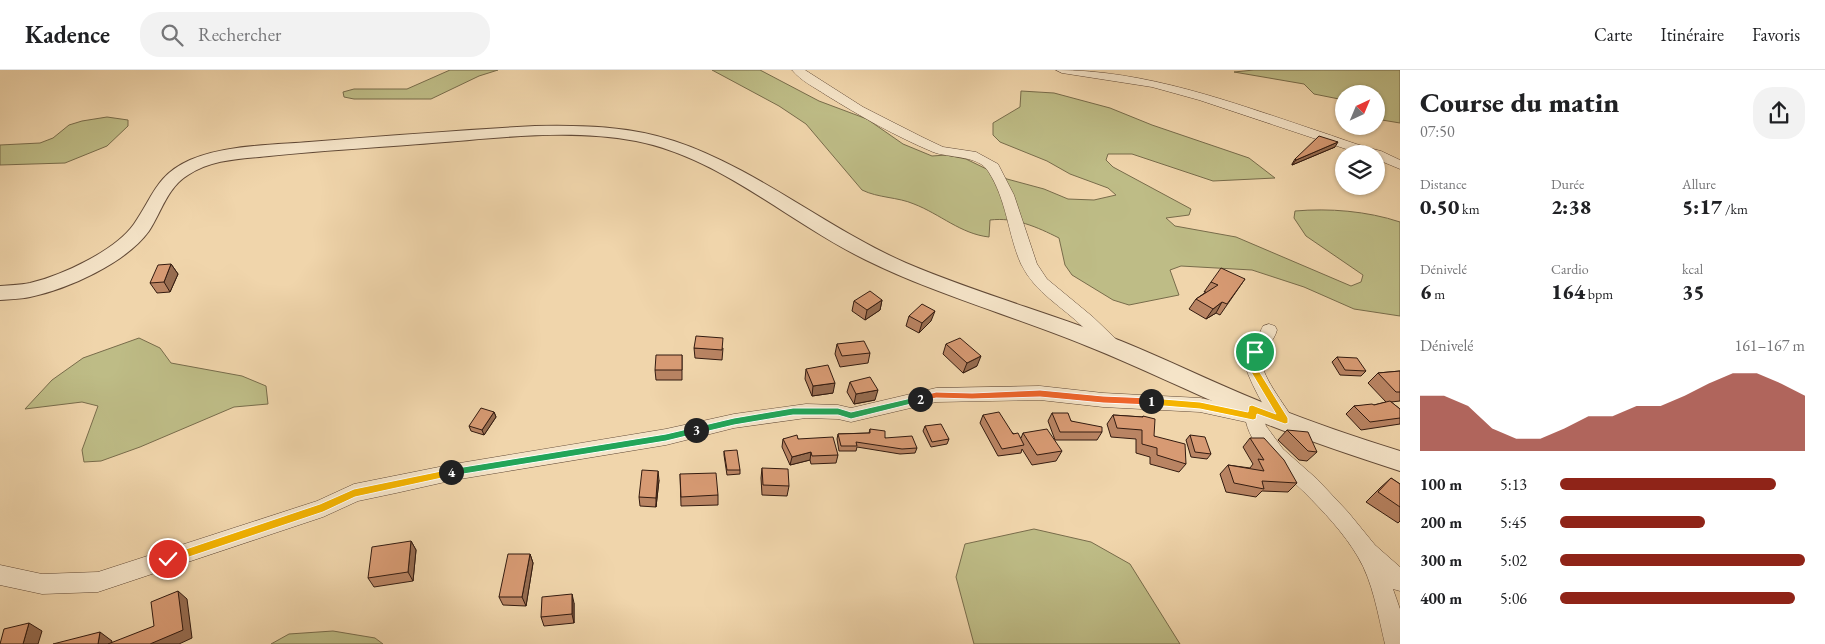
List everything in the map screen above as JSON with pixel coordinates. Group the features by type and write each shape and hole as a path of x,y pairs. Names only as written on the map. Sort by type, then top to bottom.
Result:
{"street":[{"path":"798,70 807,78 859,110 917,140 940,150 971,155 993,167 1007,195 1029,264 1041,283 1087,321 1114,347"},
{"path":"1062,70 1153,84 1203,96 1349,145"},
{"path":"0,293 29,290 54,282 100,260 129,240 139,230 169,181 199,161 235,154 520,131 583,130 637,136 683,151 726,171 831,234 904,270 1114,347 1253,412 1264,441 1276,456 1310,485 1341,518 1367,552 1400,581"},
{"path":"1385,158 1400,165"},
{"path":"1269,330 1267,339 1255,352 1252,361 1255,372 1285,421"},
{"path":"0,575 42,584 98,582 323,508 354,494 454,472 666,437 734,422 793,412 838,412 851,415 936,395 972,396 1040,393 1103,400 1200,405 1253,412 1285,421 1400,461"},
{"path":"1367,552 1386,599 1397,644"}],"shaded area":[{"path":"450,70 498,70 479,76 431,99 354,99 344,97 343,92 354,89 407,89"},
{"path":"712,70 760,70 819,101 867,119 903,144 932,156 946,155 966,159 1007,179 1044,189 1068,199 1094,200 1116,195 1108,188 1070,174 1047,161 1000,142 993,135 993,123 1020,107 1021,91 1054,93 1110,108 1152,125 1249,158 1275,178 1213,181 1132,154 1108,154 1106,160 1113,167 1191,209 1189,215 1166,218 1175,226 1236,237 1351,286 1361,282 1363,275 1306,236 1294,218 1295,211 1348,211 1400,222 1400,316 1354,309 1304,287 1252,270 1181,266 1170,270 1179,295 1129,305 1113,300 1072,275 1065,265 1059,238 1042,230 1017,221 999,219 990,220 989,237 979,235 960,228 914,204 862,190 806,124 779,106"},
{"path":"1254,70 1400,70 1400,123 1385,120 1385,85 1335,85 1335,98 1314,94 1304,84 1234,72"},
{"path":"107,117 128,120 128,126 107,146 65,163 0,165 0,145 40,143 53,138 69,125"},
{"path":"139,338 160,348 171,363 242,376 266,386 268,404 234,407 140,447 101,461 84,462 82,450 98,406 82,402 25,409 52,380 83,358"},
{"path":"1034,529 1091,542 1130,564 1180,644 974,644 956,577 965,544"},
{"path":"333,631 375,638 383,644 271,644 289,634"}],"building":[{"path":"1319,136 1338,142 1295,159"},
{"path":"171,264 164,282 150,283 158,265"},
{"path":"1221,268 1245,279 1227,304 1222,302 1213,309 1196,299 1218,285 1211,282"},
{"path":"870,291 882,300 867,310 854,301"},
{"path":"922,304 935,311 922,323 909,316"},
{"path":"696,336 723,338 722,350 694,348"},
{"path":"960,338 981,356 967,363 946,344"},
{"path":"864,341 870,353 842,356 837,344"},
{"path":"656,355 682,355 682,370 655,370"},
{"path":"1337,357 1357,358 1366,371 1345,370"},
{"path":"828,365 835,383 813,386 806,369"},
{"path":"1400,371 1400,392 1396,392 1378,373"},
{"path":"870,377 878,390 856,394 850,382"},
{"path":"1390,401 1400,409 1400,418 1370,422 1354,406 1374,405"},
{"path":"481,408 494,412 482,430 469,426"},
{"path":"999,412 1013,434 1018,433 1024,445 1002,449 983,415"},
{"path":"1052,413 1068,413 1071,421 1102,427 1102,432 1060,432"},
{"path":"1113,415 1143,416 1155,419 1154,436 1185,444 1186,464 1157,455 1157,448 1142,444 1142,430 1117,428"},
{"path":"941,424 949,439 932,442 925,426"},
{"path":"870,429 885,431 885,438 912,436 917,448 902,449 856,442 857,446 841,446 838,434 870,433"},
{"path":"1047,429 1062,451 1037,455 1023,433"},
{"path":"1287,430 1308,432 1317,452 1308,451"},
{"path":"797,435 798,439 833,437 838,455 812,456 811,452 792,457 783,439"},
{"path":"1190,435 1205,437 1211,454 1195,452"},
{"path":"1250,438 1264,438 1284,460 1297,483 1262,481 1264,489 1234,483 1228,465 1264,471 1258,459 1264,460"},
{"path":"737,450 740,470 727,470 724,451"},
{"path":"762,468 788,469 789,486 763,485"},
{"path":"642,470 658,471 656,498 639,497"},
{"path":"716,473 718,495 681,497 680,474"},
{"path":"1391,478 1400,484 1400,507 1378,492"},
{"path":"411,541 408,572 368,578 372,547"},
{"path":"508,554 530,554 522,597 499,597"},
{"path":"178,591 183,630 150,644 108,644 154,626 151,602"},
{"path":"572,594 572,614 541,617 542,597"},
{"path":"29,623 23,644 0,644 4,629"},
{"path":"100,632 98,644 53,644"}],"route":[{"path":"168,559 323,508 354,494 396,484 454,472 666,437 734,422 793,412 838,412 851,415 936,395 972,396 1040,393 1103,400 1200,405 1253,416 1252,408 1285,421 1255,372 1252,356 1255,352"}]}
